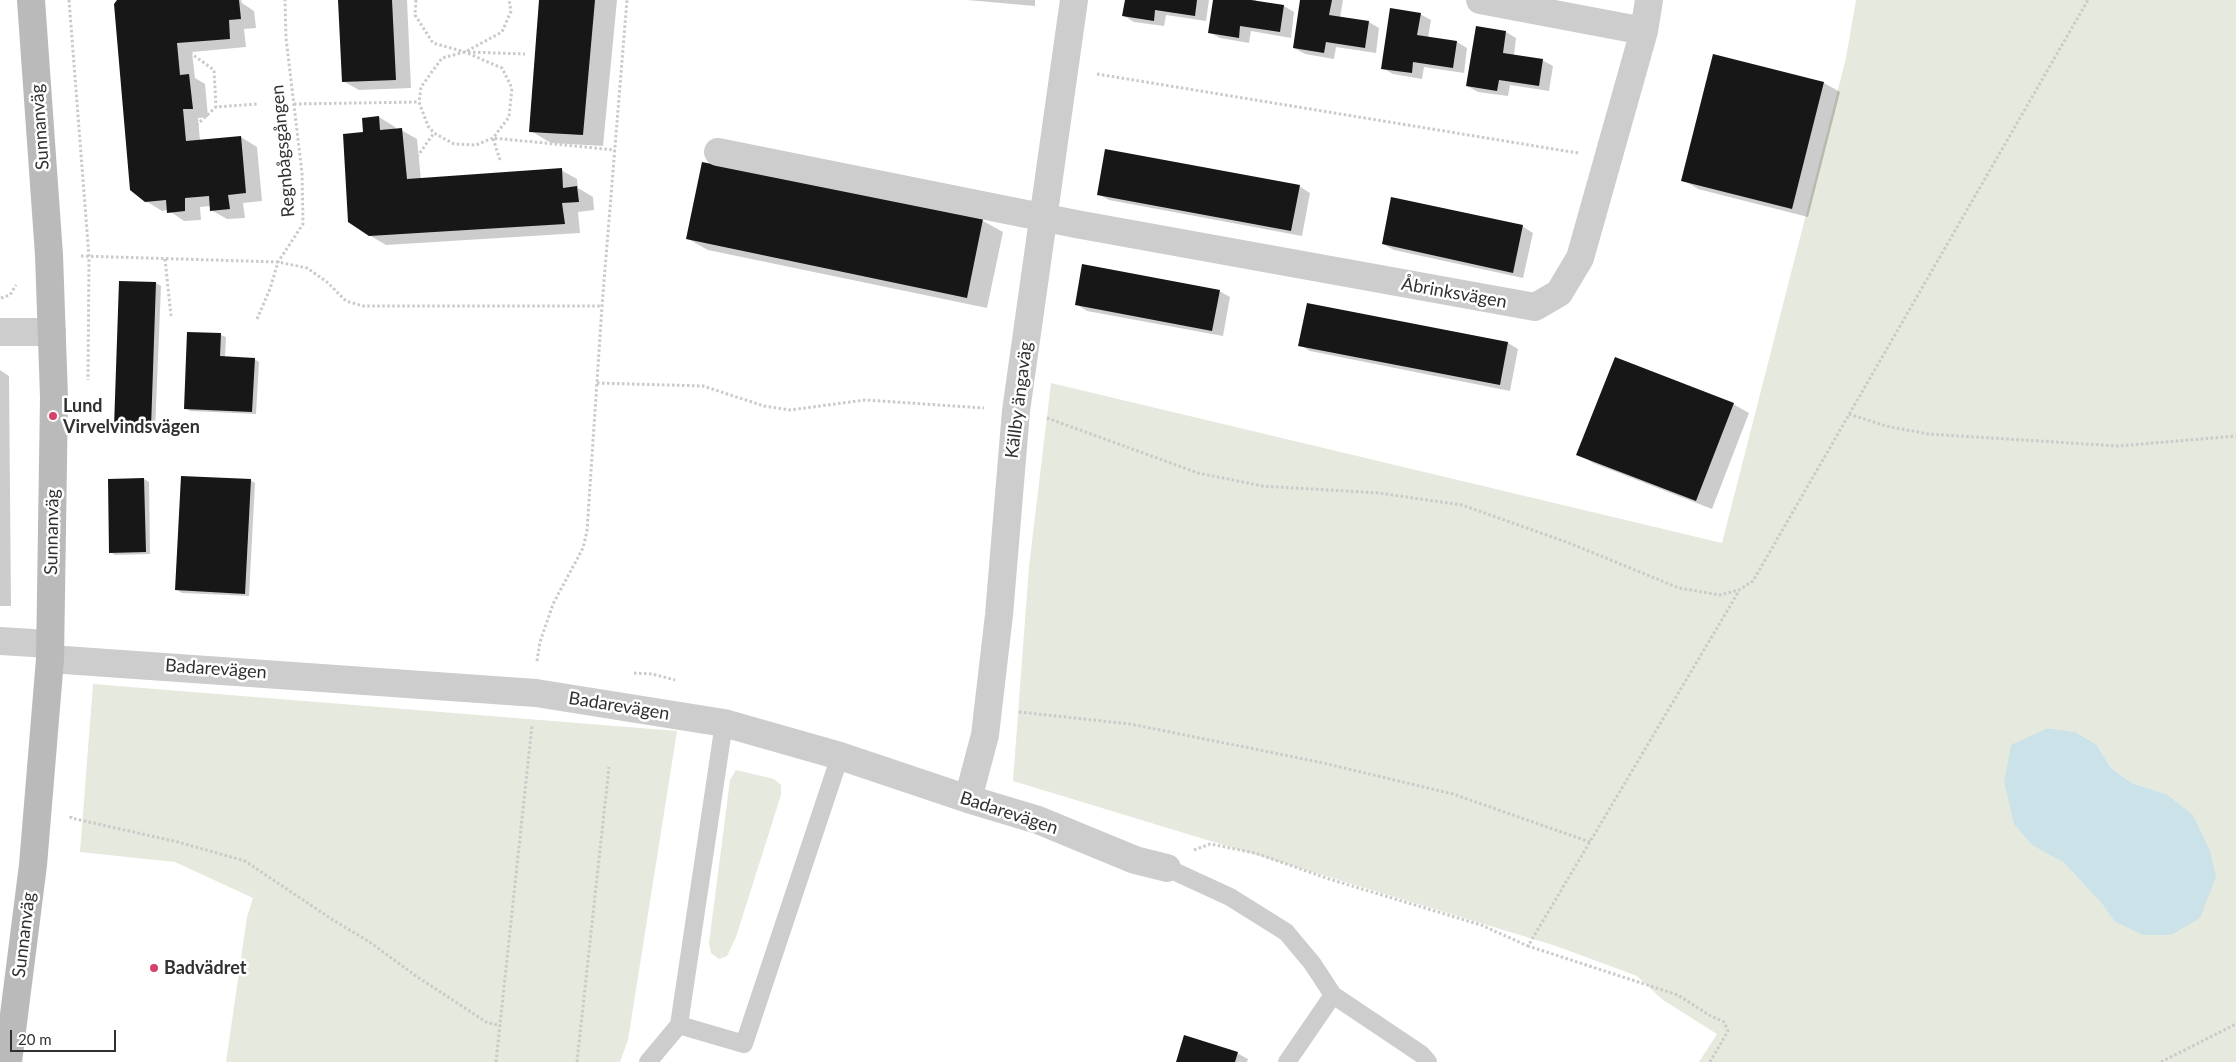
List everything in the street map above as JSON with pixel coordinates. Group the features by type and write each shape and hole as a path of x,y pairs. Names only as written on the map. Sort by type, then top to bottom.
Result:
{"street":[{"name":"Sunnanväg","path":"8,1062 32,865 50,651 54,397 48,255 31,0"},
{"name":"Källby ängaväg","path":"968,799 985,735 999,615 1016,411 1074,0"},
{"path":"1480,0 1644,31"},
{"name":"Åbrinksvägen","path":"718,152 1042,217 1535,307 1559,293 1580,258 1644,31 1649,0"},
{"path":"0,332 52,332"},
{"name":"Badarevägen","path":"0,641 50,651 536,693 724,723 840,756 968,799 1038,820 1135,860 1167,868"}],"lane":[{"path":"648,1062 680,1025 724,723"},
{"path":"680,1025 744,1044 840,756"},
{"path":"1167,868 1230,897 1286,932 1312,963 1333,995 1420,1054 1428,1062"},
{"path":"1288,1062 1333,995"}],"path":[{"name":"Regnbågsgången","path":"257,319 270,289 278,262 304,224 302,173 286,38 285,0"},
{"path":"416,0 415,16 433,42 465,52 502,68 512,88 510,117 493,138"},
{"path":"509,0 511,11 502,32 465,52 442,58 421,87 419,102 428,126 434,133 454,144 476,145 493,138 615,150"},
{"path":"496,1062 540,642 553,604 583,548 587,531 602,306 627,0"},
{"path":"597,382 703,386 764,406 790,410 865,400 895,400 1016,411 1043,417 1198,473 1262,486 1380,493 1462,505 1568,543 1678,588 1720,595 1739,590 1753,581 2088,0"},
{"path":"182,47 214,70 216,107"},
{"path":"465,52 526,54"},
{"path":"1097,74 1608,158"},
{"path":"294,104 419,102"},
{"path":"189,132 216,107 257,104"},
{"path":"414,161 434,133"},
{"path":"493,138 500,160"},
{"path":"48,255 278,262 307,268 327,282 346,301 363,306 602,306"},
{"path":"164,259 171,316"},
{"path":"1849,414 1886,426 1928,434 2118,446 2236,436"},
{"path":"1528,946 1739,590"},
{"path":"988,708 1130,724 1319,762 1453,794 1590,842"},
{"path":"577,1062 609,766"},
{"path":"72,808 71,818 178,842 245,861 368,941 416,976 486,1022 501,1026"},
{"path":"1167,868 1188,852 1210,844 1255,853 1328,879 1481,925 1528,946 1678,995 1708,1015 1724,1022 1728,1031 1710,1062"},
{"path":"2161,1062 2236,1024"}],"shaded area":[{"path":"1856,0 2236,0 2236,1062 1699,1062 1717,1034 1663,1000 1637,976 1556,946 1013,781 1029,567 1051,383 1722,543 1846,58","holes":["2048,728 2075,732 2096,744 2111,768 2132,783 2166,794 2114,921 2102,904 2063,862"]},
{"path":"93,684 677,731 628,1040 620,1062 226,1062 247,917 253,898 175,862 80,852"},
{"path":"736,770 774,779 781,785 781,795 736,937 727,956 719,959 711,953 709,943 730,780"}],"water":[{"path":"2048,728 2075,732 2096,744 2111,768 2132,783 2166,794 2193,815 2210,851 2216,877 2200,918 2171,935 2143,935 2114,921 2102,904 2063,862 2032,845 2014,824 2004,782 2011,745"}],"building":[{"path":"117,0 239,0 241,19 229,20 230,39 177,43 180,75 189,74 193,109 183,109 186,141 241,136 246,193 228,195 230,209 210,211 209,196 185,198 185,211 167,213 166,200 145,202 130,190 114,4"},
{"path":"338,0 392,0 396,80 342,82"},
{"path":"539,0 595,0 583,135 529,132"},
{"path":"1125,0 1197,0 1195,16 1155,10 1154,21 1122,16"},
{"path":"1213,0 1251,0 1284,5 1280,32 1240,26 1239,38 1208,33"},
{"path":"1300,0 1332,0 1329,15 1369,21 1365,48 1326,42 1324,53 1293,48"},
{"path":"1390,8 1421,13 1417,35 1457,41 1453,68 1413,62 1412,73 1381,69"},
{"path":"1476,26 1506,31 1503,53 1543,59 1539,86 1499,80 1497,91 1466,86"},
{"path":"1713,54 1824,82 1792,209 1681,181"},
{"path":"379,116 380,130 402,128 407,179 562,168 563,188 577,186 579,202 562,203 565,224 369,236 348,222 343,134 363,132 362,118"},
{"path":"1105,149 1300,185 1291,231 1097,195"},
{"path":"702,162 983,219 967,298 686,239"},
{"path":"1391,197 1523,225 1513,273 1382,244"},
{"path":"1082,264 1220,290 1212,331 1075,305"},
{"path":"119,281 156,282 151,428 114,427"},
{"path":"1307,303 1508,342 1500,385 1298,346"},
{"path":"187,332 221,333 220,356 255,358 252,412 184,409"},
{"path":"1615,357 1734,403 1696,501 1576,455"},
{"path":"181,476 251,479 245,594 175,590"},
{"path":"144,478 146,552 109,553 108,479"},
{"path":"1184,1035 1238,1052 1235,1062 1176,1062"}],"place":[{"name":"Lund Virvelvindsvägen","path":"53,416"},
{"name":"Badvädret","path":"154,968"}]}
